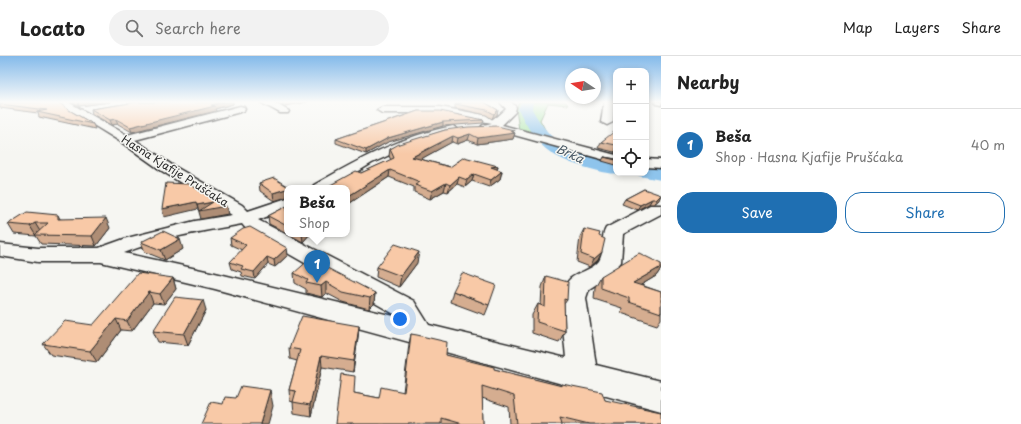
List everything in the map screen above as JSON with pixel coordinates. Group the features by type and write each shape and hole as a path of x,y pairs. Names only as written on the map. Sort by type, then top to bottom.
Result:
{"street":[{"name":"Hasna Kjafije Prušćaka","path":"89,119 125,139 167,168 236,209 254,226 405,308 416,325 417,334"},
{"path":"125,139 201,119"},
{"path":"477,119 497,124 526,136 566,144 613,158"},
{"path":"325,185 373,157 400,144 443,131 497,124 503,119"},
{"path":"649,163 661,164"},
{"path":"101,255 142,240 195,227 246,218 284,204"},
{"path":"582,376 574,298 578,285 601,271 610,262 613,232 623,224 638,219 656,209"},
{"path":"0,250 38,255 101,255 215,281 661,396"}],"green space":[{"path":"518,119 540,119 549,137 519,130"}],"building":[{"path":"70,119 85,119 93,124"},
{"path":"116,119 162,119 130,127"},
{"path":"394,119 484,120 443,122 388,138 366,150 336,139"},
{"path":"497,126 514,130 510,131 515,133 478,138 470,134 458,138 453,136 412,157 450,167 464,157 498,166 491,167 502,171 491,180 474,174 467,180 459,177 450,185 446,183 432,191 415,185 420,182 390,170 350,195 350,185 330,185 356,171 361,173 394,158 390,149 399,144 445,130 468,127"},
{"path":"613,133 613,144 601,142"},
{"path":"274,178 285,185 284,190 273,193 259,183"},
{"path":"166,183 189,184 226,206 199,211 213,202 197,205 196,202 162,209"},
{"path":"644,189 661,195 657,199 652,199 640,205 625,199"},
{"path":"284,208 284,224 268,216"},
{"path":"27,212 58,215 58,219 106,218 92,236 35,235 48,223 35,223 30,226 8,224"},
{"path":"250,227 287,248 274,260 267,257 254,272 241,269 243,266 230,262 246,245 230,238 243,229"},
{"path":"584,229 600,233 599,236 605,239 602,252 594,259 581,254"},
{"path":"163,231 180,239 161,250 141,242"},
{"path":"395,244 419,252 401,276 377,267"},
{"path":"639,253 661,264 661,267 633,283 661,292 661,313 629,302 629,298 601,288 601,276"},
{"path":"310,259 375,293 370,298 343,292 326,282 321,286 306,283 308,280 294,273"},
{"path":"138,273 173,278 160,294 149,292 127,321 116,319 90,351 43,344 65,321 93,325"},
{"path":"462,273 496,285 489,305 453,291"},
{"path":"546,276 568,282 567,300 564,299 565,331 537,322 538,304 545,307"},
{"path":"175,297 203,300 184,334 153,331"},
{"path":"302,316 359,326 354,361 321,356 310,405 293,402 296,391 289,390 300,350 289,348"},
{"path":"411,334 447,342 446,355 562,386 562,384 602,392 605,400 661,412 661,424 589,424 560,417 562,424 517,424 514,396 482,386 483,424 462,424 441,418 441,424 335,424 341,374 355,376 354,393 379,398 381,387 404,392"},
{"path":"241,386 270,390 260,424 201,424 211,402 223,404 225,397 236,398"}],"waterway":[{"name":"Brka","path":"530,119 541,136 557,149 586,162 613,167"},
{"name":"Brka","path":"649,172 661,174"}],"place":[{"name":"Beša","path":"317,283"}]}
